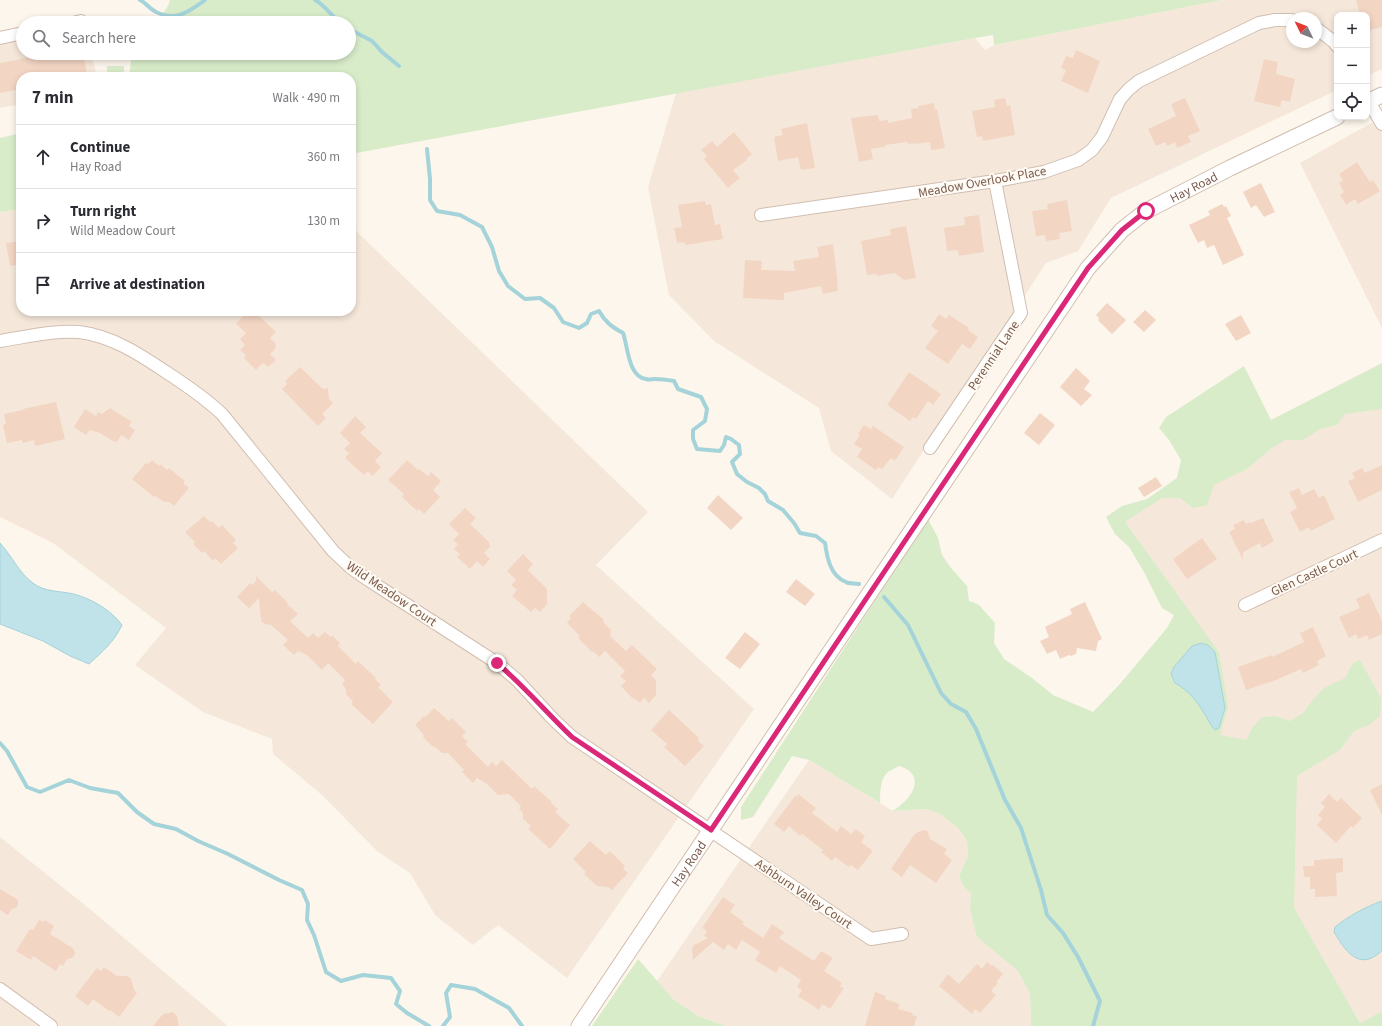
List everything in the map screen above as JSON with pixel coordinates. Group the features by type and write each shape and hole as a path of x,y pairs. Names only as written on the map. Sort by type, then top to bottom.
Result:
{"street":[{"name":"Meadow Overlook Place","path":"761,215 995,181 1044,172 1078,160 1092,150 1102,137 1120,99 1129,88 1259,23 1275,20 1286,20"},
{"path":"1322,33 1334,42"},
{"path":"0,38 16,35"},
{"path":"1371,99 1382,124"},
{"name":"Hay Road","path":"579,1026 1084,274 1104,249 1122,230 1146,211 1334,117"},
{"name":"Perennial Lane","path":"930,448 1020,313 995,181"},
{"name":"Wild Meadow Court","path":"0,341 55,332 78,332 100,336 121,344 139,354 203,397 222,414 235,429 333,551 351,568 497,663 517,680 572,737 711,830"},
{"name":"Glen Castle Court","path":"1245,605 1382,540"},
{"name":"Ashburn Valley Court","path":"711,830 871,938 902,934"},
{"path":"0,989 50,1026"}],"shaded area":[{"path":"1222,0 1382,0 1382,69 1370,75 1370,12 1334,12 1334,91 1111,198 1078,251 1046,263 892,499 831,451 819,408 714,341 669,295 648,187 676,93 975,38 985,50 994,45"},
{"path":"16,40 16,60 93,60 96,72 16,72 16,105 0,108 0,43"},
{"path":"1382,117 1382,328 1300,163"},
{"path":"16,210 16,316 356,316 356,231 648,512 596,565 754,709 567,978 498,925 473,945 435,915 410,873 377,851 322,795 273,754 272,739 203,712 135,665 166,628 53,543 0,517 0,212"},
{"path":"1382,373 1382,1011 1360,1023 1219,779 1219,652 1121,518"},
{"path":"809,760 893,811 927,809 942,815 957,827 967,841 968,856 959,876 963,885 971,894 970,910 977,936 1017,970 1030,993 1031,1026 724,1026 698,1016 673,999 657,981"},
{"path":"0,837 91,910 228,1026 0,1026"}],"green space":[{"path":"170,0 1222,0 994,45 993,35 975,38 356,153 356,72 130,72 131,60 356,60 356,16 159,16 168,6"},
{"path":"107,66 124,66 124,72 107,72"},
{"path":"16,134 16,210 0,212 0,138"},
{"path":"1382,363 1382,409 1345,414 1337,425 1320,429 1303,440 1285,440 1272,448 1247,469 1214,485 1207,505 1193,508 1180,498 1162,498 1125,522 1219,652 1228,707 1220,735 1246,740 1252,728 1262,717 1275,716 1290,721 1303,713 1324,688 1345,678 1353,663 1360,660 1381,698 1380,716 1369,725 1354,731 1340,750 1297,776 1294,908 1360,1023 1382,1011 1382,1026 1031,1026 1030,993 1017,970 977,937 970,910 971,894 963,885 959,876 968,856 967,841 957,827 942,815 927,809 893,811 912,793 915,783 913,775 910,771 899,766 885,775 881,786 880,803 809,760 792,756 753,817 741,820 741,807 928,519 938,538 942,555 967,586 969,601 979,605 995,623 994,643 1004,659 1032,678 1053,695 1093,712 1119,685 1167,628 1174,615 1162,608 1144,572 1129,547 1115,534 1106,517 1122,506 1147,499 1177,478 1181,460 1169,440 1159,428 1166,417 1244,366 1271,420"},
{"path":"638,959 673,999 698,1016 724,1026 592,1026"}],"water":[{"path":"0,543 28,579 37,586 47,590 74,594 88,599 107,610 122,625 112,641 89,664 70,656 43,641 0,624"},
{"path":"1201,643 1208,645 1215,652 1225,708 1219,728 1215,730 1195,700 1188,692 1175,683 1171,674 1174,667 1192,646"},
{"path":"1382,901 1382,951 1374,957 1363,960 1352,956 1334,932 1335,927 1357,912"}],"building":[{"path":"1356,0 1382,0 1382,27 1370,30 1370,12 1359,12"},
{"path":"1076,50 1100,61 1088,93 1061,81 1066,70 1061,68 1066,56 1073,58"},
{"path":"1264,59 1278,62 1276,74 1295,79 1290,102 1282,100 1280,107 1254,101"},
{"path":"16,60 84,60 86,72 16,72 16,90 0,93 0,63"},
{"path":"1005,98 1007,106 1010,105 1015,135 983,141 982,136 977,137 972,111 995,107 994,100"},
{"path":"1185,98 1200,131 1188,136 1191,142 1177,148 1175,142 1167,146 1165,142 1156,146 1148,129 1176,116 1171,104"},
{"path":"934,103 935,110 937,109 945,148 931,150 930,142 908,144 907,142 885,145 885,147 871,149 873,159 859,162 851,118 878,115 879,121 888,120 888,123 912,118 911,109"},
{"path":"807,123 815,168 801,170 798,157 778,161 774,137 783,135 781,129"},
{"path":"734,132 752,154 746,159 747,160 733,170 740,178 728,188 704,159 707,156 701,150 712,141 717,147"},
{"path":"1357,162 1370,182 1373,180 1380,191 1358,204 1355,199 1346,205 1340,195 1344,192 1339,183 1343,180 1339,174"},
{"path":"1261,183 1275,212 1264,217 1256,205 1251,208 1243,192"},
{"path":"1067,200 1072,231 1059,233 1060,239 1046,241 1045,235 1036,236 1032,211 1048,209 1047,204"},
{"path":"705,201 706,205 711,204 715,225 720,224 723,239 685,245 685,242 677,243 674,228 682,227 678,205"},
{"path":"1222,204 1224,207 1226,206 1231,216 1227,218 1244,255 1223,265 1214,245 1207,248 1204,240 1198,243 1189,225 1210,215 1208,211"},
{"path":"979,215 984,252 959,256 958,250 947,251 944,228 965,225 964,217"},
{"path":"906,226 916,278 904,280 895,273 877,276 877,274 867,275 861,241 891,235 890,229"},
{"path":"16,242 16,265 10,266 6,243"},
{"path":"833,244 838,291 823,294 821,286 784,293 784,300 743,298 745,260 762,261 761,270 795,271 793,261 819,257 817,247"},
{"path":"1107,303 1126,320 1112,334 1098,320 1099,318 1096,315"},
{"path":"1145,310 1156,320 1144,332 1133,322"},
{"path":"939,314 946,319 949,315 969,328 968,330 978,337 970,349 962,344 948,364 925,348 938,331 931,326"},
{"path":"1241,315 1251,333 1236,341 1225,324"},
{"path":"243,316 259,316 276,332 270,338 276,344 275,349 270,354 276,360 268,367 263,363 256,370 244,358 246,355 240,350 245,345 240,339 246,333 236,324"},
{"path":"300,367 323,389 328,388 329,399 333,403 322,414 326,418 318,426 282,389 287,384 285,381"},
{"path":"1076,368 1090,381 1084,389 1092,395 1081,406 1060,387"},
{"path":"909,372 941,394 933,405 928,401 916,419 913,417 910,421 887,405"},
{"path":"56,402 65,439 35,446 34,440 23,443 22,440 7,443 3,425 6,424 4,414"},
{"path":"110,408 132,422 129,426 135,430 129,440 121,435 117,442 113,441 100,433 90,430 86,435 74,427 85,409 96,416 98,412 102,414"},
{"path":"1040,413 1055,425 1039,445 1024,433"},
{"path":"355,416 366,427 360,433 382,453 375,461 381,467 372,476 368,471 364,475 345,458 349,453 344,449 350,443 340,433"},
{"path":"864,425 871,429 873,426 904,447 895,461 891,458 882,469 878,467 876,470 857,457 862,449 854,444"},
{"path":"152,460 167,470 169,468 185,481 183,483 189,488 174,506 169,502 164,502 155,496 154,497 132,479 146,463 148,464"},
{"path":"407,460 418,470 419,469 428,476 431,472 441,481 433,490 440,497 424,514 419,509 417,511 402,497 404,494 388,480"},
{"path":"1382,465 1382,490 1358,502 1348,481 1355,478 1352,473 1362,468 1365,473"},
{"path":"1156,477 1162,486 1144,497 1138,488"},
{"path":"1299,488 1302,495 1314,489 1319,498 1324,495 1335,519 1311,531 1309,527 1300,532 1290,512 1297,508 1289,492"},
{"path":"718,495 743,518 731,530 707,508"},
{"path":"465,508 476,518 470,524 489,542 490,547 484,553 490,559 483,567 477,561 470,569 457,557 460,554 454,549 458,544 453,540 459,534 449,524"},
{"path":"204,516 219,528 222,525 236,540 233,543 238,548 221,564 216,559 212,560 204,551 202,553 193,544 195,542 185,532"},
{"path":"1263,518 1274,541 1262,548 1260,543 1243,552 1243,560 1229,532 1235,529 1233,525 1244,520 1246,524"},
{"path":"1202,538 1217,559 1187,579 1173,559"},
{"path":"523,554 533,564 528,570 547,589 547,604 540,612 535,608 531,612 512,596 517,590 511,585 516,580 507,571"},
{"path":"256,576 272,592 275,590 298,614 290,621 308,638 313,633 318,638 325,632 331,637 332,635 340,643 338,646 356,664 358,661 376,678 375,679 381,685 378,687 393,702 373,724 351,704 353,702 346,694 346,689 342,684 345,680 328,663 322,670 307,655 298,651 294,655 283,645 288,640 271,625 265,624 261,621 259,598 249,608 237,597 250,583 252,585 256,581"},
{"path":"796,579 815,594 805,606 786,592"},
{"path":"1369,593 1382,621 1382,634 1369,640 1367,635 1358,639 1356,634 1349,638 1339,617 1360,608 1356,599"},
{"path":"583,602 604,620 603,622 611,630 610,636 626,651 632,645 657,669 651,675 656,680 656,695 649,703 644,698 640,703 634,698 633,699 621,686 626,681 620,676 625,671 605,651 599,657 593,651 592,652 578,638 580,636 567,623 571,618 569,616"},
{"path":"1085,602 1102,639 1098,641 1096,651 1077,648 1076,654 1060,659 1056,650 1047,654 1040,641 1049,637 1045,627 1072,614 1070,609"},
{"path":"1313,627 1326,656 1317,661 1319,665 1303,673 1301,669 1276,680 1246,690 1238,667 1272,655 1272,657 1304,642 1300,633"},
{"path":"745,632 760,644 740,669 725,658"},
{"path":"434,708 449,721 452,718 466,732 462,736 468,742 465,744 488,767 492,762 496,766 502,760 532,789 534,786 558,809 555,812 570,825 550,849 528,829 531,826 523,819 523,813 519,809 521,806 509,794 498,795 487,784 477,778 473,783 462,772 464,770 448,753 442,753 434,746 433,747 423,737 424,735 415,725"},
{"path":"669,710 698,737 698,741 704,746 685,766 664,747 667,744 651,730"},
{"path":"1382,784 1382,815 1370,790"},
{"path":"798,794 816,808 812,813 837,832 841,826 851,834 856,829 865,836 861,842 873,851 858,870 851,865 849,867 835,857 832,861 821,852 823,850 802,834 800,836 789,826 784,832 774,824"},
{"path":"1329,794 1337,802 1341,798 1362,818 1353,828 1351,826 1336,843 1317,825 1322,819 1318,815 1325,807 1321,803"},
{"path":"925,830 928,832 930,839 947,849 944,854 952,860 936,883 910,865 902,877 891,869 914,835"},
{"path":"590,841 606,855 610,851 625,866 623,869 628,873 612,890 608,887 597,886 584,874 586,872 573,859"},
{"path":"1343,858 1343,872 1336,873 1337,896 1315,897 1315,889 1310,889 1310,877 1304,877 1303,866 1314,866 1314,860"},
{"path":"0,889 18,900 16,908 12,909 8,915 0,910"},
{"path":"723,897 735,905 730,912 744,922 742,924 763,938 772,924 784,932 779,938 814,961 821,951 833,958 824,971 842,983 840,986 844,988 830,1009 822,1004 819,1010 798,996 802,990 797,987 801,980 780,966 776,973 755,960 760,952 742,940 736,950 728,944 724,950 713,942 693,960 692,948 694,945 708,938 704,936 707,931 702,928"},
{"path":"39,920 43,922 45,920 54,926 50,934 74,949 75,954 72,958 67,959 63,966 60,964 56,971 33,956 31,960 16,951 30,929 33,930"},
{"path":"987,962 1003,974 991,991 996,995 980,1013 975,1009 972,1014 939,986 948,974 959,984 977,964 982,969"},
{"path":"104,967 117,976 127,976 131,979 134,990 137,993 119,1017 93,999 88,1006 75,996 97,968 101,971"},
{"path":"875,992 886,996 885,999 900,1004 898,1009 913,1013 912,1015 917,1016 914,1026 865,1026"},
{"path":"173,1012 177,1016 179,1026 153,1026 163,1014"}],"waterway":[{"path":"140,0 156,12 170,16 176,16 187,12 205,0"},
{"path":"315,0 333,16"},
{"path":"356,33 372,41 382,52 399,66"},
{"path":"427,149 430,179 430,200 437,211 460,215 482,227 492,247 499,271 508,286 525,299 540,298 554,308 563,322 579,328 587,323 591,314 599,311 609,324 623,333 632,367 640,377 674,381 678,389 701,397 707,409 705,421 693,430 693,439 697,449 720,451 724,445 726,437 739,445 740,454 732,462 737,474 747,482 759,488 765,494 768,501 783,510 800,533 816,536 825,543 830,566 836,575 847,583 859,584"},
{"path":"884,597 908,625 941,693 951,704 966,712 976,729 1005,800 1021,828 1041,890 1047,915 1063,933 1078,957 1100,1001 1093,1026"},
{"path":"0,743 7,751 27,787 40,792 69,780 90,788 118,793 137,812 154,824 176,829 198,841 302,890 308,904 307,920 314,935 326,972 341,981 363,975 391,978 400,991 396,1004 407,1013 429,1026"},
{"path":"443,1026 450,1017 446,993 451,985 475,989 509,1008 522,1026"}],"route":[{"path":"497,663 517,680 572,737 711,830 1088,268 1122,230 1146,211"}]}
